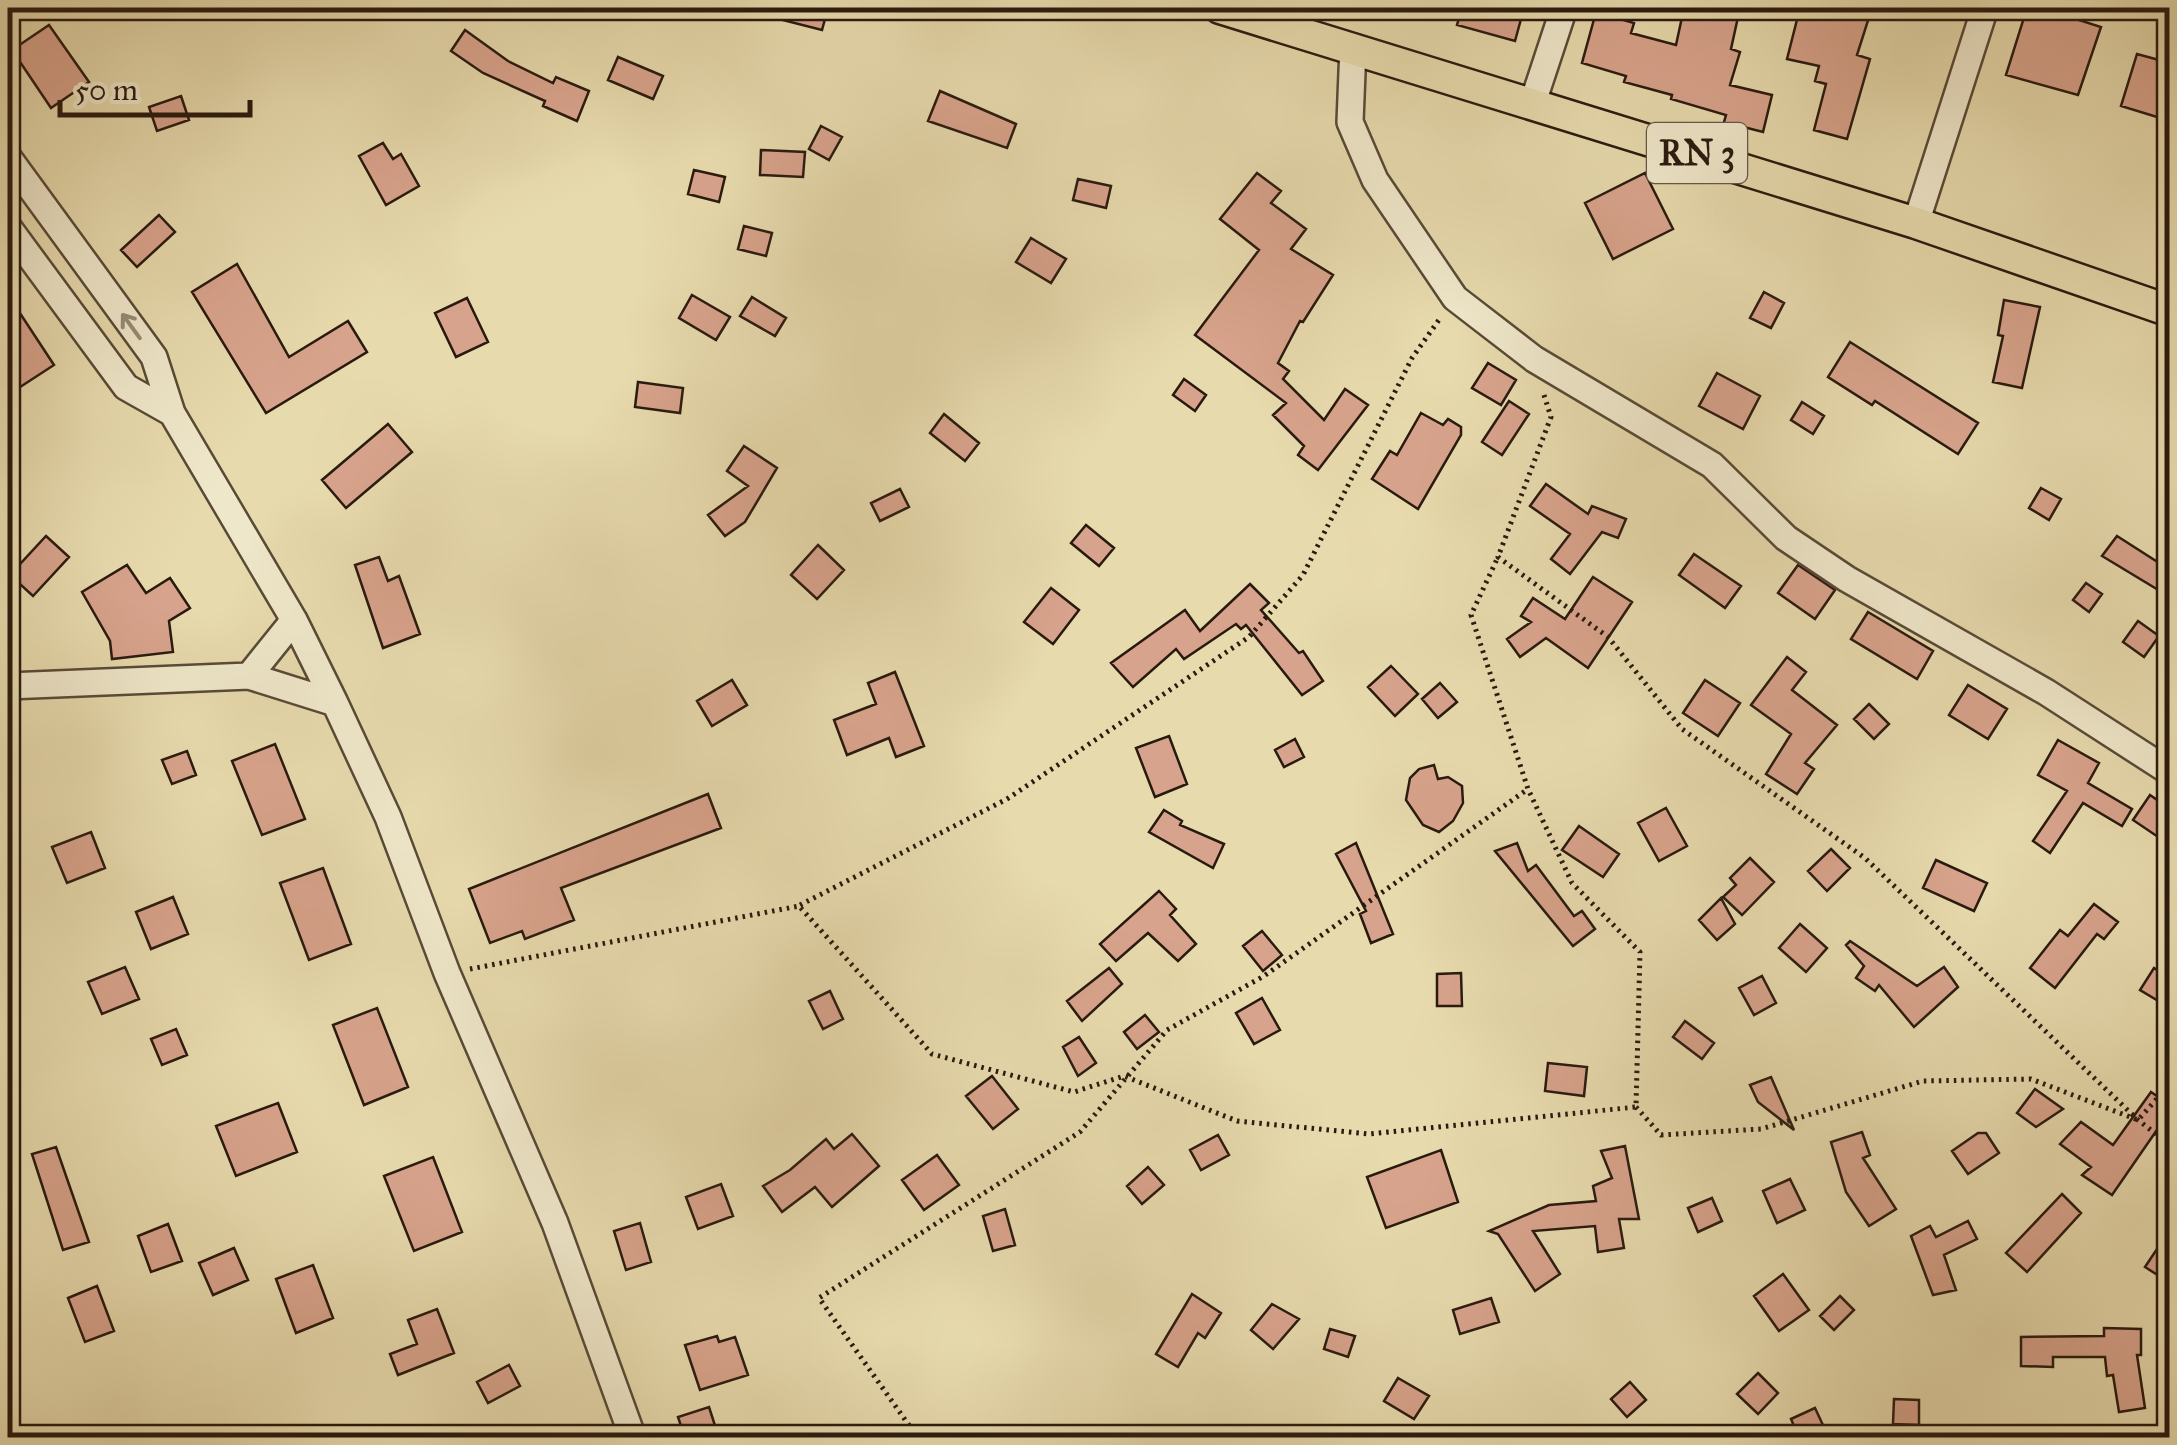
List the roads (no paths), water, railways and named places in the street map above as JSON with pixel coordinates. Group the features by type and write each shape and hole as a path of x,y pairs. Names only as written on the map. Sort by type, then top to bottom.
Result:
{"main road":[{"name":"RN 3","path":"1220,8 1916,223 2170,310"}],"street":[{"path":"1533,102 1564,8"},
{"path":"1916,223 1985,8"},
{"path":"1353,47 1350,122 1375,180 1454,298 1534,359 1712,465 1786,538 1848,579 2046,692 2170,772"},
{"path":"8,157 154,357 172,414 294,620 335,703 388,816 448,973 555,1223 633,1438"},
{"path":"8,227 126,387 172,414"},
{"path":"249,676 294,620"},
{"path":"8,686 249,676 335,703"}]}
